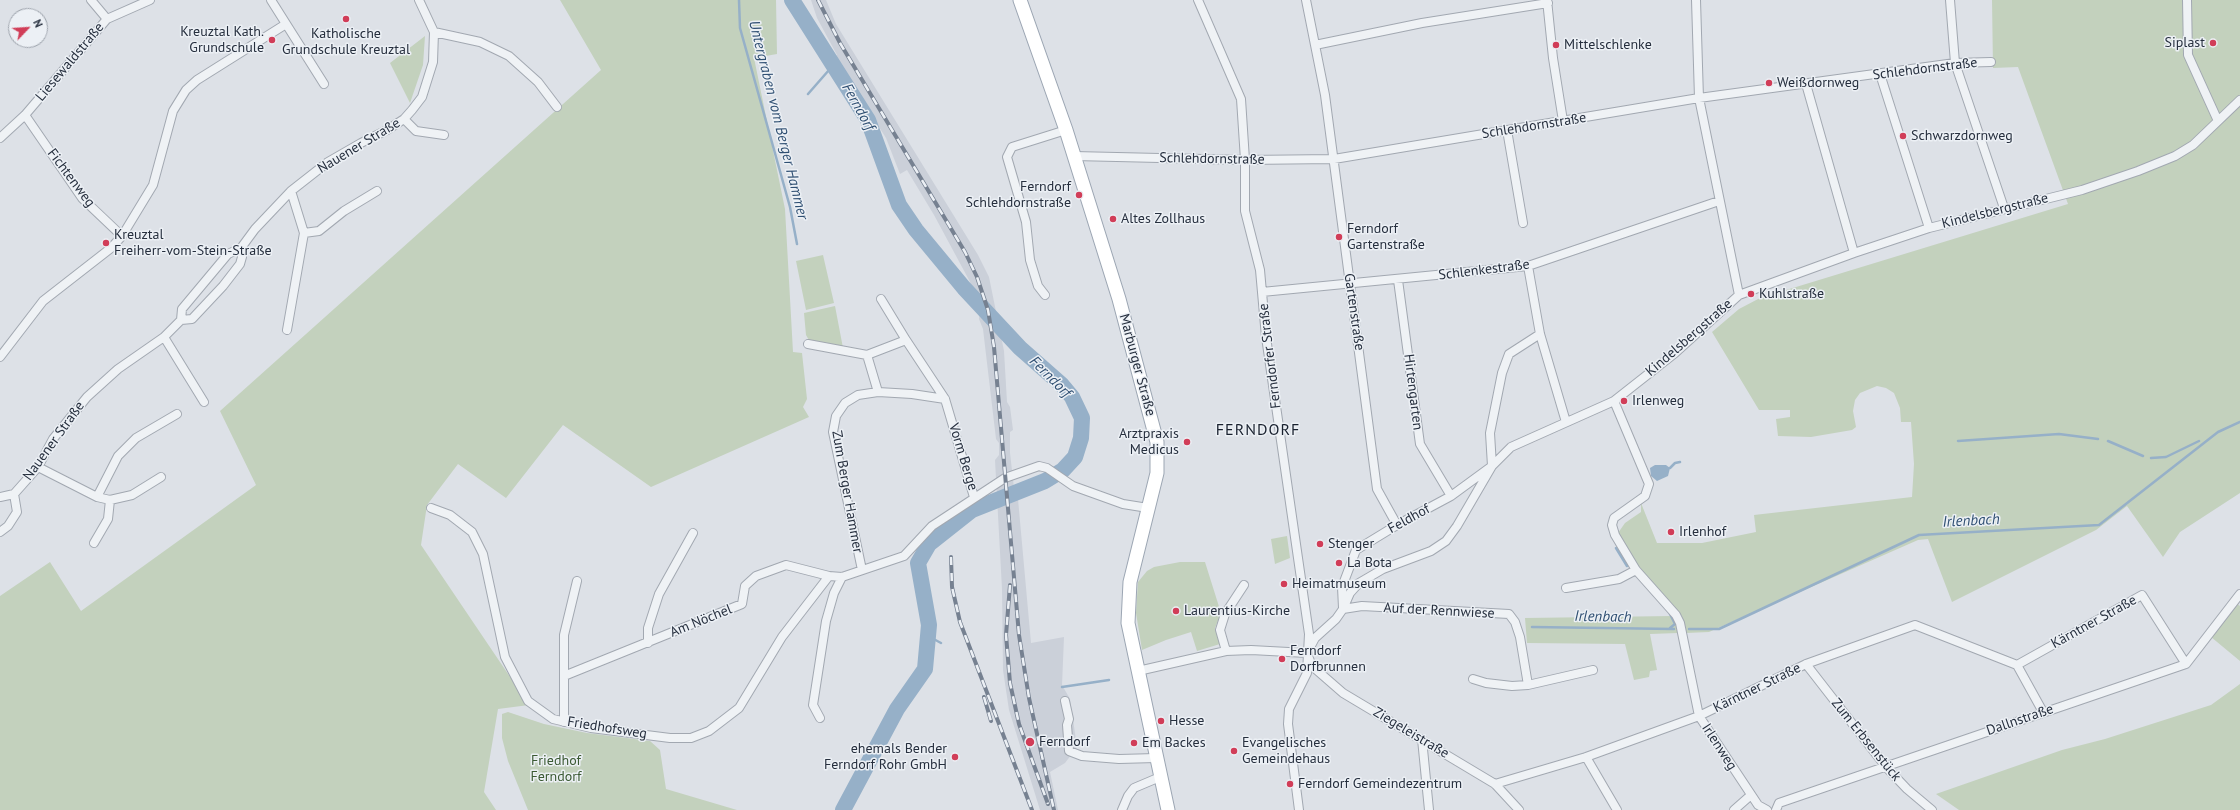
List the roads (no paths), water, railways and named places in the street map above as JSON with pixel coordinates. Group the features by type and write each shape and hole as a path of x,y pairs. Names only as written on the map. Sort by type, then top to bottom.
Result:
{"main road":[{"name":"Marburger Straße","path":"1020,0 1066,130 1119,299 1157,442 1157,473 1130,582 1127,602 1128,623 1168,810"}],"street":[{"path":"91,0 107,19"},
{"name":"Liesewaldstraße","path":"0,138 25,115 107,19 150,0"},
{"path":"271,0 324,84"},
{"name":"Nauener Straße","path":"181,320 182,308 228,254 241,248 254,229 291,191 328,162 404,119 422,97 428,82 433,62 434,32 420,0"},
{"name":"Ferndorfer Straße","path":"1198,0 1241,99 1246,160 1245,211 1260,270 1266,337 1309,634 1307,673 1289,709 1288,724 1299,810"},
{"name":"Gartenstraße","path":"1306,0 1325,95 1377,488 1397,525"},
{"path":"1696,0 1699,98 1739,295"},
{"path":"1950,0 1955,63 2004,208"},
{"path":"2187,0 2188,55 2218,121"},
{"path":"1315,45 1422,23 1547,2 1553,58 1563,121"},
{"path":"0,357 43,301 111,248 122,236 153,185 173,111 186,90 197,80 286,24"},
{"path":"434,32 480,42 509,56 538,82 557,107"},
{"name":"Schlehdornstraße","path":"1074,156 1246,160 1334,159 1699,98 1955,63 1991,62"},
{"path":"1880,74 1929,228"},
{"path":"1806,84 1854,253"},
{"name":"Kindelsbergstraße","path":"1307,653 1315,638 1326,630 1343,609 1350,593 1359,584 1383,569 1430,551 1446,541 1457,526 1492,466 1511,447 1614,401 1675,353 1739,295 1854,253 1929,228 2004,208 2082,190 2175,156 2193,145 2240,100"},
{"name":"Fichtenweg","path":"25,115 82,198 122,236"},
{"path":"404,119 416,131 444,135"},
{"path":"1045,295 1038,286 1030,260 1026,222 1007,157 1012,147 1066,130"},
{"path":"1507,130 1523,223"},
{"path":"287,330 304,233 291,191"},
{"path":"304,233 319,231 344,211 378,191"},
{"name":"Schlenkestraße","path":"1262,292 1398,280 1528,266 1719,201"},
{"name":"Nauener Straße","path":"0,497 14,494 38,467 53,439 87,397 118,369 164,337 181,320 192,319 223,286 240,264 242,257 241,248"},
{"path":"1528,266 1540,334 1566,422"},
{"name":"Hirtengarten","path":"1398,280 1420,444 1451,496"},
{"name":"Vorm Berge","path":"881,299 945,399 974,497 1005,478 1039,466 1047,468 1073,486 1123,504 1148,508"},
{"path":"1492,466 1490,433 1502,373 1509,354 1540,334"},
{"path":"164,337 204,402"},
{"path":"808,344 867,355 906,340"},
{"path":"867,355 878,392 912,394 945,399"},
{"name":"Zum Berger Hammer","path":"862,570 833,432 836,416 845,404 858,395 878,392"},
{"name":"Irlenweg","path":"1614,401 1649,484 1645,496 1614,518 1612,525 1615,535 1636,570 1676,615 1680,623 1699,716 1758,805 1767,810"},
{"path":"97,497 118,456 136,438 177,414"},
{"name":"Feldhof","path":"1343,609 1342,587 1356,550 1397,525 1451,496 1492,466"},
{"path":"38,467 97,497 110,500 132,495 161,477"},
{"path":"0,532 8,526 17,512 14,494"},
{"path":"829,576 842,577 904,556 932,526 974,497"},
{"path":"94,543 108,519 110,500"},
{"name":"Friedhofsweg","path":"431,508 450,515 472,532 484,554 505,657 528,701 553,719 591,728 670,738 691,738 709,731 739,708 782,637 829,576"},
{"name":"Am Nöchel","path":"648,643 648,628 659,594 693,533"},
{"name":"Am Nöchel","path":"564,676 742,604 745,586 756,576 786,565 829,576"},
{"path":"1566,588 1619,579 1636,570"},
{"path":"820,718 813,705 826,621 842,577"},
{"path":"564,722 564,635 577,581"},
{"path":"1226,651 1220,630 1224,614 1244,585"},
{"path":"2186,664 2240,594"},
{"name":"Kärntner Straße","path":"1495,784 1586,757 1699,716 1806,664 1915,625 2017,665 2142,595 2186,664"},
{"name":"Auf der Rennwiese","path":"1343,609 1362,606 1508,614 1515,622 1520,637 1528,684"},
{"path":"1138,671 1226,651 1251,650 1307,653"},
{"name":"Ziegeleistraße","path":"1307,653 1312,666 1343,693 1495,784 1519,810"},
{"name":"Zum Erbsenstück","path":"1806,664 1886,767 1907,789 1932,810"},
{"name":"Dallnstraße","path":"1776,810 1779,803 2186,664"},
{"path":"2017,665 2043,712"},
{"path":"1473,679 1486,683 1512,686 1593,670"},
{"path":"1065,701 1069,719 1066,725 1069,751 1082,756 1119,759 1156,758"},
{"path":"1422,739 1429,810"},
{"path":"1586,757 1617,810"},
{"path":"1122,810 1128,796 1134,788 1160,777"},
{"path":"1734,810 1751,795"}],"water":[{"path":"1655,465 1666,465 1670,468 1668,476 1657,481 1651,476 1650,468"}],"waterway":[{"name":"Untergraben vom Berger Hammer","path":"739,0 740,28 790,207 797,244"},
{"name":"Ferndorf","path":"792,0 868,120 899,205 916,230 964,288 1020,348 1062,385 1072,397 1082,418 1081,438 1075,457 1063,470 1045,481 972,510 929,544 918,563 929,625 925,669 897,709 843,810"},
{"path":"808,94 829,70 831,61"},
{"name":"Irlenbach","path":"1689,629 1719,629 1919,535 2099,525 2218,432 2240,422"},
{"path":"1958,441 2059,434 2098,439"},
{"path":"2108,441 2143,456"},
{"path":"2151,458 2166,457 2199,441"},
{"path":"1670,468 1675,463 1680,462"},
{"path":"1616,548 1627,566"},
{"path":"1670,614 1675,624 1670,628"},
{"name":"Irlenbach","path":"1532,627 1674,629"},
{"name":"Irlenbach","path":"928,636 941,643"},
{"name":"Irlenbach","path":"1062,687 1109,680"}],"railway":[{"path":"818,0 840,43 965,252 977,277 988,310 994,347 1019,635 1029,698 1054,810"},
{"path":"951,557 952,587 960,622 1032,810"},
{"path":"1010,585 1006,635 1010,683 1019,724 1048,804"},
{"path":"984,697 991,721"}],"place":[{"name":"Katholische Grundschule Kreuztal","path":"346,19"},
{"name":"Kreuztal Kath. Grundschule","path":"272,40"},
{"name":"Siplast","path":"2213,43"},
{"name":"Mittelschlenke","path":"1556,45"},
{"name":"Weißdornweg","path":"1769,83"},
{"name":"Schwarzdornweg","path":"1903,136"},
{"name":"Ferndorf Schlehdornstraße","path":"1079,195"},
{"name":"Altes Zollhaus","path":"1113,219"},
{"name":"Ferndorf Gartenstraße","path":"1339,237"},
{"name":"Kreuztal Freiherr-vom-Stein-Straße","path":"106,243"},
{"name":"Kuhlstraße","path":"1751,294"},
{"name":"Irlenweg","path":"1624,401"},
{"name":"Arztpraxis Medicus","path":"1187,442"},
{"name":"Irlenhof","path":"1671,532"},
{"name":"Stenger","path":"1320,544"},
{"name":"La Bota","path":"1339,563"},
{"name":"Heimatmuseum","path":"1284,584"},
{"name":"Laurentius-Kirche","path":"1176,611"},
{"name":"Ferndorf Dorfbrunnen","path":"1282,659"},
{"name":"Hesse","path":"1161,721"},
{"name":"Ferndorf","path":"1030,742"},
{"name":"Em Backes","path":"1134,743"},
{"name":"Evangelisches Gemeindehaus","path":"1234,751"},
{"name":"ehemals Bender Ferndorf Rohr GmbH","path":"955,757"},
{"name":"Ferndorf Gemeindezentrum","path":"1290,784"}],"district":[{"name":"FERNDORF","path":"1258,430"}],"park label":[{"name":"Friedhof Ferndorf","path":"556,770"}]}
